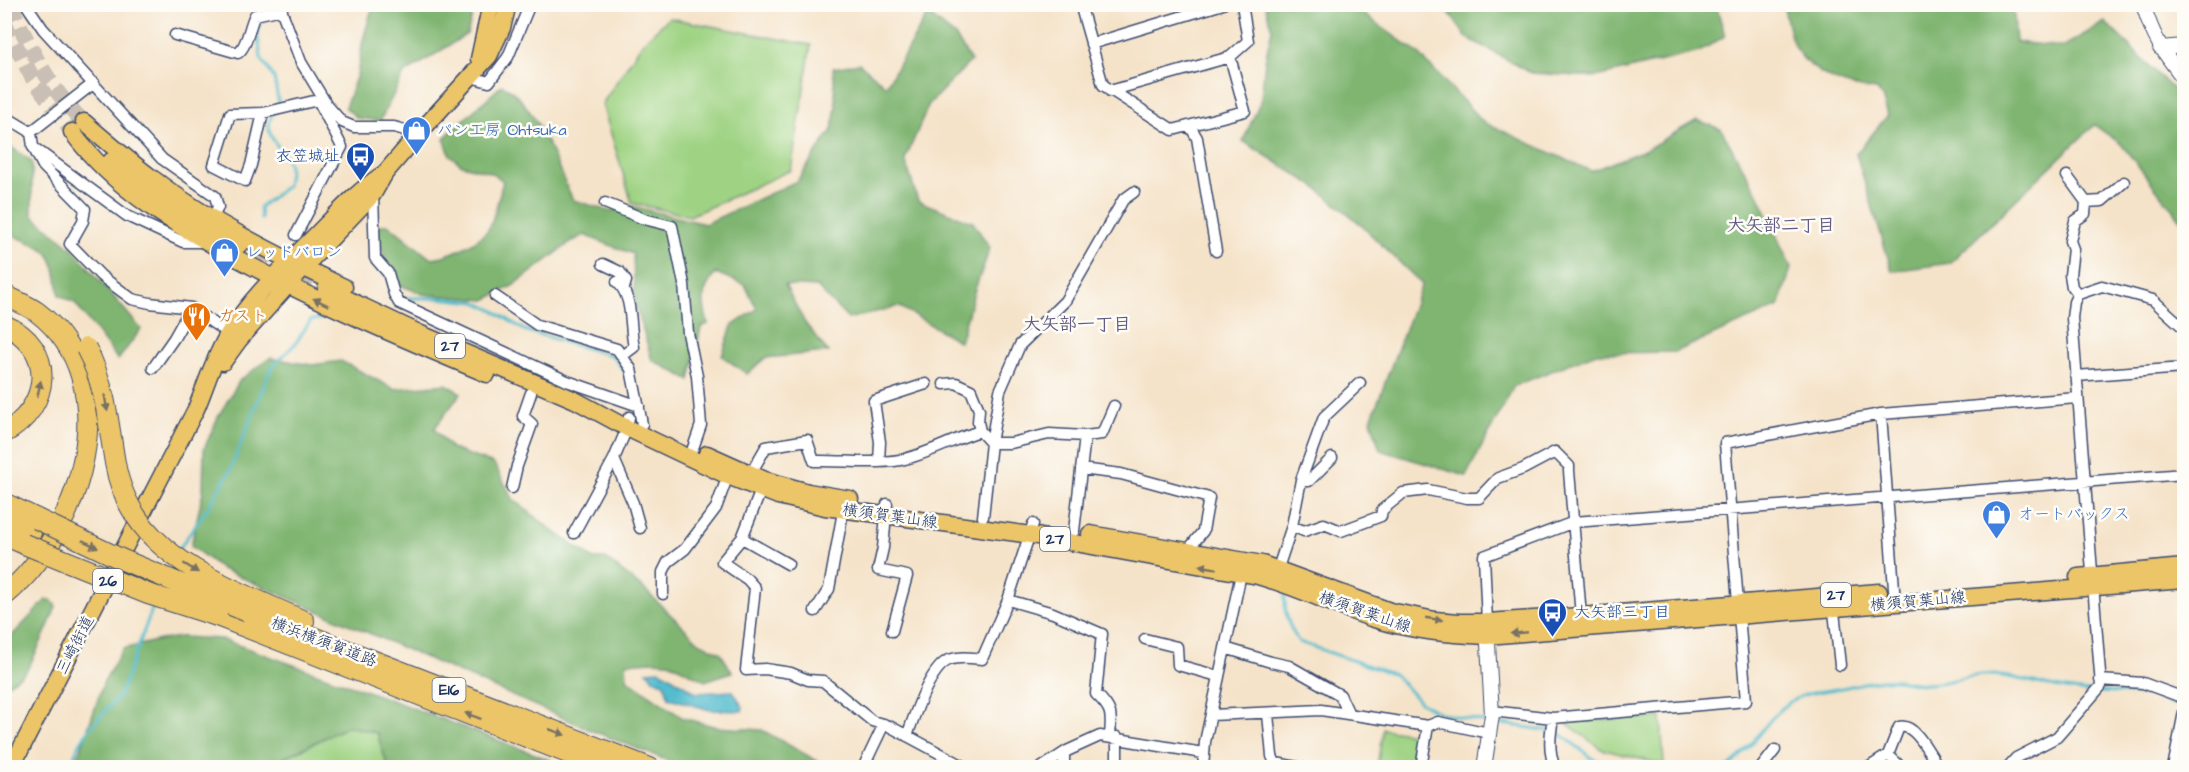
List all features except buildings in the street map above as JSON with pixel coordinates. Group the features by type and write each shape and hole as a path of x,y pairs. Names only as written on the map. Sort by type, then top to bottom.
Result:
{"highway":[{"path":"4,293 28,301 49,312 70,328 86,348 103,388 118,479 135,515 154,539 174,558 250,605"},
{"path":"4,293 36,311 62,339 76,362 82,379 88,415 81,471 64,516 52,540 36,563 4,596"},
{"path":"4,311 26,318 54,343 73,379 78,417 72,464 57,510 32,553 4,584"},
{"path":"4,325 14,329 32,345 39,359 41,383 37,400 29,414 19,425 4,433"},
{"name":"横浜横須賀道路","path":"4,502 31,532 123,560 250,605 531,722 650,768"},
{"name":"横浜横須賀道路","path":"4,519 148,594 217,616 606,768"},
{"path":"4,536 31,532"}],"main road":[{"name":"三崎街道","path":"471,76 481,53 491,4"},
{"name":"三崎街道","path":"297,264 373,194 385,173 489,56 502,28 508,4"},
{"path":"78,127 213,218 297,264 634,419"},
{"path":"78,127 144,188 177,211 256,254"},
{"path":"78,127 86,151 123,186 172,223 281,282 531,393 634,419"},
{"name":"三崎街道","path":"11,768 202,393 234,337 365,186 385,173"},
{"name":"横須賀葉山線","path":"326,289 421,334 575,400 634,419 693,448 730,471"},
{"name":"横須賀葉山線","path":"634,419 730,471 845,504 1032,530 1242,566 1278,568 1390,610 1487,629 1581,616 1739,609"},
{"name":"横須賀葉山線","path":"886,509 983,517 1032,530 1074,531 1188,550 1242,566 1374,619 1428,632 2092,581 2184,567"},
{"name":"横須賀葉山線","path":"2092,581 2184,580"}],"street":[{"path":"26,4 43,28 162,159 215,196 218,207 213,218"},
{"path":"471,76 489,82 508,57 530,4"},
{"path":"1080,4 1103,85 1173,130 1245,111 1230,57"},
{"path":"1090,44 1223,4"},
{"path":"1110,90 1230,57 1248,41 1242,4"},
{"path":"2143,4 2150,29 2160,48 2184,79"},
{"path":"175,35 238,53 243,50 255,15 281,7 301,62 342,147 296,235"},
{"path":"2160,48 2184,46"},
{"path":"31,132 94,83"},
{"path":"263,113 245,181 214,165 230,114 263,113 319,97"},
{"path":"319,97 342,122 354,127 394,127 418,134"},
{"path":"4,114 31,132"},
{"path":"1190,126 1197,138 1216,251"},
{"path":"31,132 33,147 43,166 85,209 83,221 70,244 101,276 132,298 150,303 190,308 234,337"},
{"path":"33,147 127,216 183,242 207,242"},
{"path":"2067,176 2086,202 2085,214 2075,221 2070,242 2073,249 2070,274 2072,287 2079,294"},
{"path":"2086,202 2102,201 2124,182"},
{"path":"983,517 991,443 1000,391 1020,345 1065,301 1123,200 1134,192"},
{"path":"373,194 375,258 388,273 399,303 567,381 634,419"},
{"path":"605,203 644,219 672,226 684,284 687,333 697,376 701,425 693,448"},
{"path":"603,264 624,275 626,281 620,285 628,301 634,346 622,356"},
{"path":"2007,768 2016,758 2056,736 2092,697 2101,683 2077,398 2072,318 2074,302 2079,294 2102,286 2153,300 2184,328"},
{"path":"495,296 537,325 617,349 631,369 634,419 574,533"},
{"path":"153,368 174,338 190,308"},
{"path":"2076,376 2184,368"},
{"path":"944,384 956,383 971,390 979,410 980,431 991,443 1011,443 1049,434 1085,436 1102,434 1114,406"},
{"path":"1278,568 1292,526 1300,480 1324,417 1360,383"},
{"path":"879,462 880,442 874,401 926,384"},
{"path":"512,488 532,424 523,416 531,393"},
{"path":"1211,715 1321,710 1428,726 1438,722 1553,721 1746,701 1725,443 1881,414 2077,398"},
{"path":"1881,414 1895,597"},
{"path":"967,768 884,724 872,721 823,681 808,681 791,673 765,669 746,670 755,588 747,579 722,562 742,538 759,481 766,447 807,440 814,461 879,462 903,460 980,431"},
{"path":"1074,531 1085,436"},
{"path":"1292,526 1304,531 1324,524 1341,531 1381,516 1382,510 1403,492 1428,490 1467,498 1479,498 1498,478 1555,452 1569,466 1581,616"},
{"path":"1300,480 1309,481 1332,458"},
{"path":"614,459 633,503 640,528"},
{"path":"1081,469 1121,474 1209,498 1203,531 1188,550"},
{"path":"663,594 663,572 668,562 685,549 716,508 730,471"},
{"path":"1484,768 1491,722 1484,556 1574,522 2184,474"},
{"path":"815,611 829,589 845,504"},
{"path":"886,509 883,548 878,570 907,576 892,631"},
{"path":"907,736 931,677 940,665 958,657 982,659 1008,600 1032,530"},
{"path":"742,538 788,564"},
{"path":"1203,768 1203,753 1242,566"},
{"path":"1008,600 1053,613 1102,634 1096,694 1107,704 1112,718 1117,768"},
{"path":"1833,602 1840,665"},
{"path":"1145,639 1177,648 1178,665 1218,676"},
{"path":"1225,648 1289,666 1340,694 1349,714"},
{"path":"2101,683 2143,683 2184,698"},
{"path":"2173,768 2184,713"},
{"path":"1268,714 1272,756 1277,765 1302,768"},
{"path":"1553,721 1550,735 1551,755 1555,768"},
{"path":"862,768 884,724"},
{"path":"1421,768 1428,726"},
{"path":"1868,768 1888,755 1899,727 1903,726 1910,727 1917,734 1939,768"},
{"path":"1041,768 1064,753 1100,736 1113,736 1203,753"},
{"path":"1761,768 1775,750"},
{"path":"1064,753 1064,768"},
{"path":"1888,755 1902,768"}],"green space":[{"path":"373,5 475,5 467,34 404,74 380,121 357,118 345,107 357,75 363,40"},
{"path":"1265,5 1351,5 1419,54 1483,122 1591,171 1647,149 1697,120 1721,129 1759,196 1791,268 1779,306 1675,352 1596,353 1514,386 1466,476 1380,450 1371,420 1422,284 1358,222 1314,186 1243,141 1261,100 1265,61 1272,29"},
{"path":"1444,5 1716,5 1725,36 1699,52 1596,77 1531,73 1466,37"},
{"path":"1783,5 2013,5 2016,42 2063,47 2105,22 2184,100 2184,224 2121,144 2094,125 1950,263 1892,271 1856,154 1888,115 1882,97 1877,90 1854,87 1832,79 1812,67 1796,49"},
{"path":"928,14 955,36 971,61 929,104 905,160 918,201 973,222 990,248 975,289 960,342 899,306 848,319 817,287 785,285 805,323 828,352 765,358 747,374 722,356 732,326 757,309 745,285 716,273 705,291 704,309 708,324 701,327 690,380 652,360 635,303 633,254 584,235 571,242 514,285 485,300 423,294 397,284 373,230 379,225 389,225 430,258 463,248 479,238 490,226 503,181 492,173 462,165 450,155 444,138 502,85 514,93 535,119 573,200 609,211 630,206 705,224 797,181 832,130 836,107 833,68 859,63 886,86"},
{"path":"669,18 811,45 791,170 690,216 632,203 602,104 643,42"},
{"path":"4,142 32,162 32,215 72,248 141,329 118,360 75,303 59,295 55,267 46,252 5,232"},
{"path":"270,358 312,365 341,361 394,389 446,384 461,393 434,429 452,449 494,464 513,499 553,531 594,559 606,559 644,589 699,642 721,653 732,672 705,681 669,662 651,661 626,663 627,679 683,718 717,727 762,730 828,767 684,767 593,731 222,569 191,546 203,492 204,449 219,415 240,380"},
{"path":"46,600 51,600 56,606 47,629 28,668 5,686 5,643"},
{"path":"181,637 221,639 569,767 388,767 377,733 348,726 265,767 75,767 104,681 123,649"},
{"path":"1661,717 1664,765 1601,749 1565,722"},
{"path":"348,726 377,733 388,767 265,768"},
{"path":"1383,729 1421,735 1416,767 1377,767"}],"water":[{"path":"660,670 697,693 733,691 743,707 742,711 710,710 669,698 664,683 653,679 647,671"}],"waterway":[{"path":"184,4 190,8 205,4"},
{"path":"260,18 258,37 261,58 274,78 279,105"},
{"path":"261,219 260,207 287,186 289,171 287,160 269,129 273,113"},
{"path":"400,298 437,298 476,302 524,330 613,356 628,379"},
{"path":"311,320 323,319"},
{"path":"179,549 230,471 271,368 295,344 311,320"},
{"path":"1285,595 1288,619 1299,642 1395,675 1420,702 1443,714 1486,722"},
{"path":"69,768 89,729 120,695 154,604"},
{"path":"1726,768 1743,753 1781,709 1797,698 1818,692 1878,681 1897,680 1933,684 1983,675 2005,676 2092,692"},
{"path":"2101,692 2149,695 2184,708"},
{"path":"1496,723 1558,732 1596,761 1622,768"}],"tunnel":[{"path":"10,4 33,52 51,82 84,122"},
{"path":"4,22 32,77 72,132"},
{"path":"256,254 326,289"}],"place":[{"name":"パン工房 Ohtsuka","path":"416,156"},
{"name":"衣笠城址","path":"361,182"},
{"name":"レッドバロン","path":"225,278"},
{"name":"ガスト","path":"197,342"},
{"name":"オートバックス","path":"1997,540"},
{"name":"大矢部三丁目","path":"1553,638"}],"district":[{"name":"大矢部二丁目","path":"1781,225"},
{"name":"大矢部一丁目","path":"1077,324"}]}
